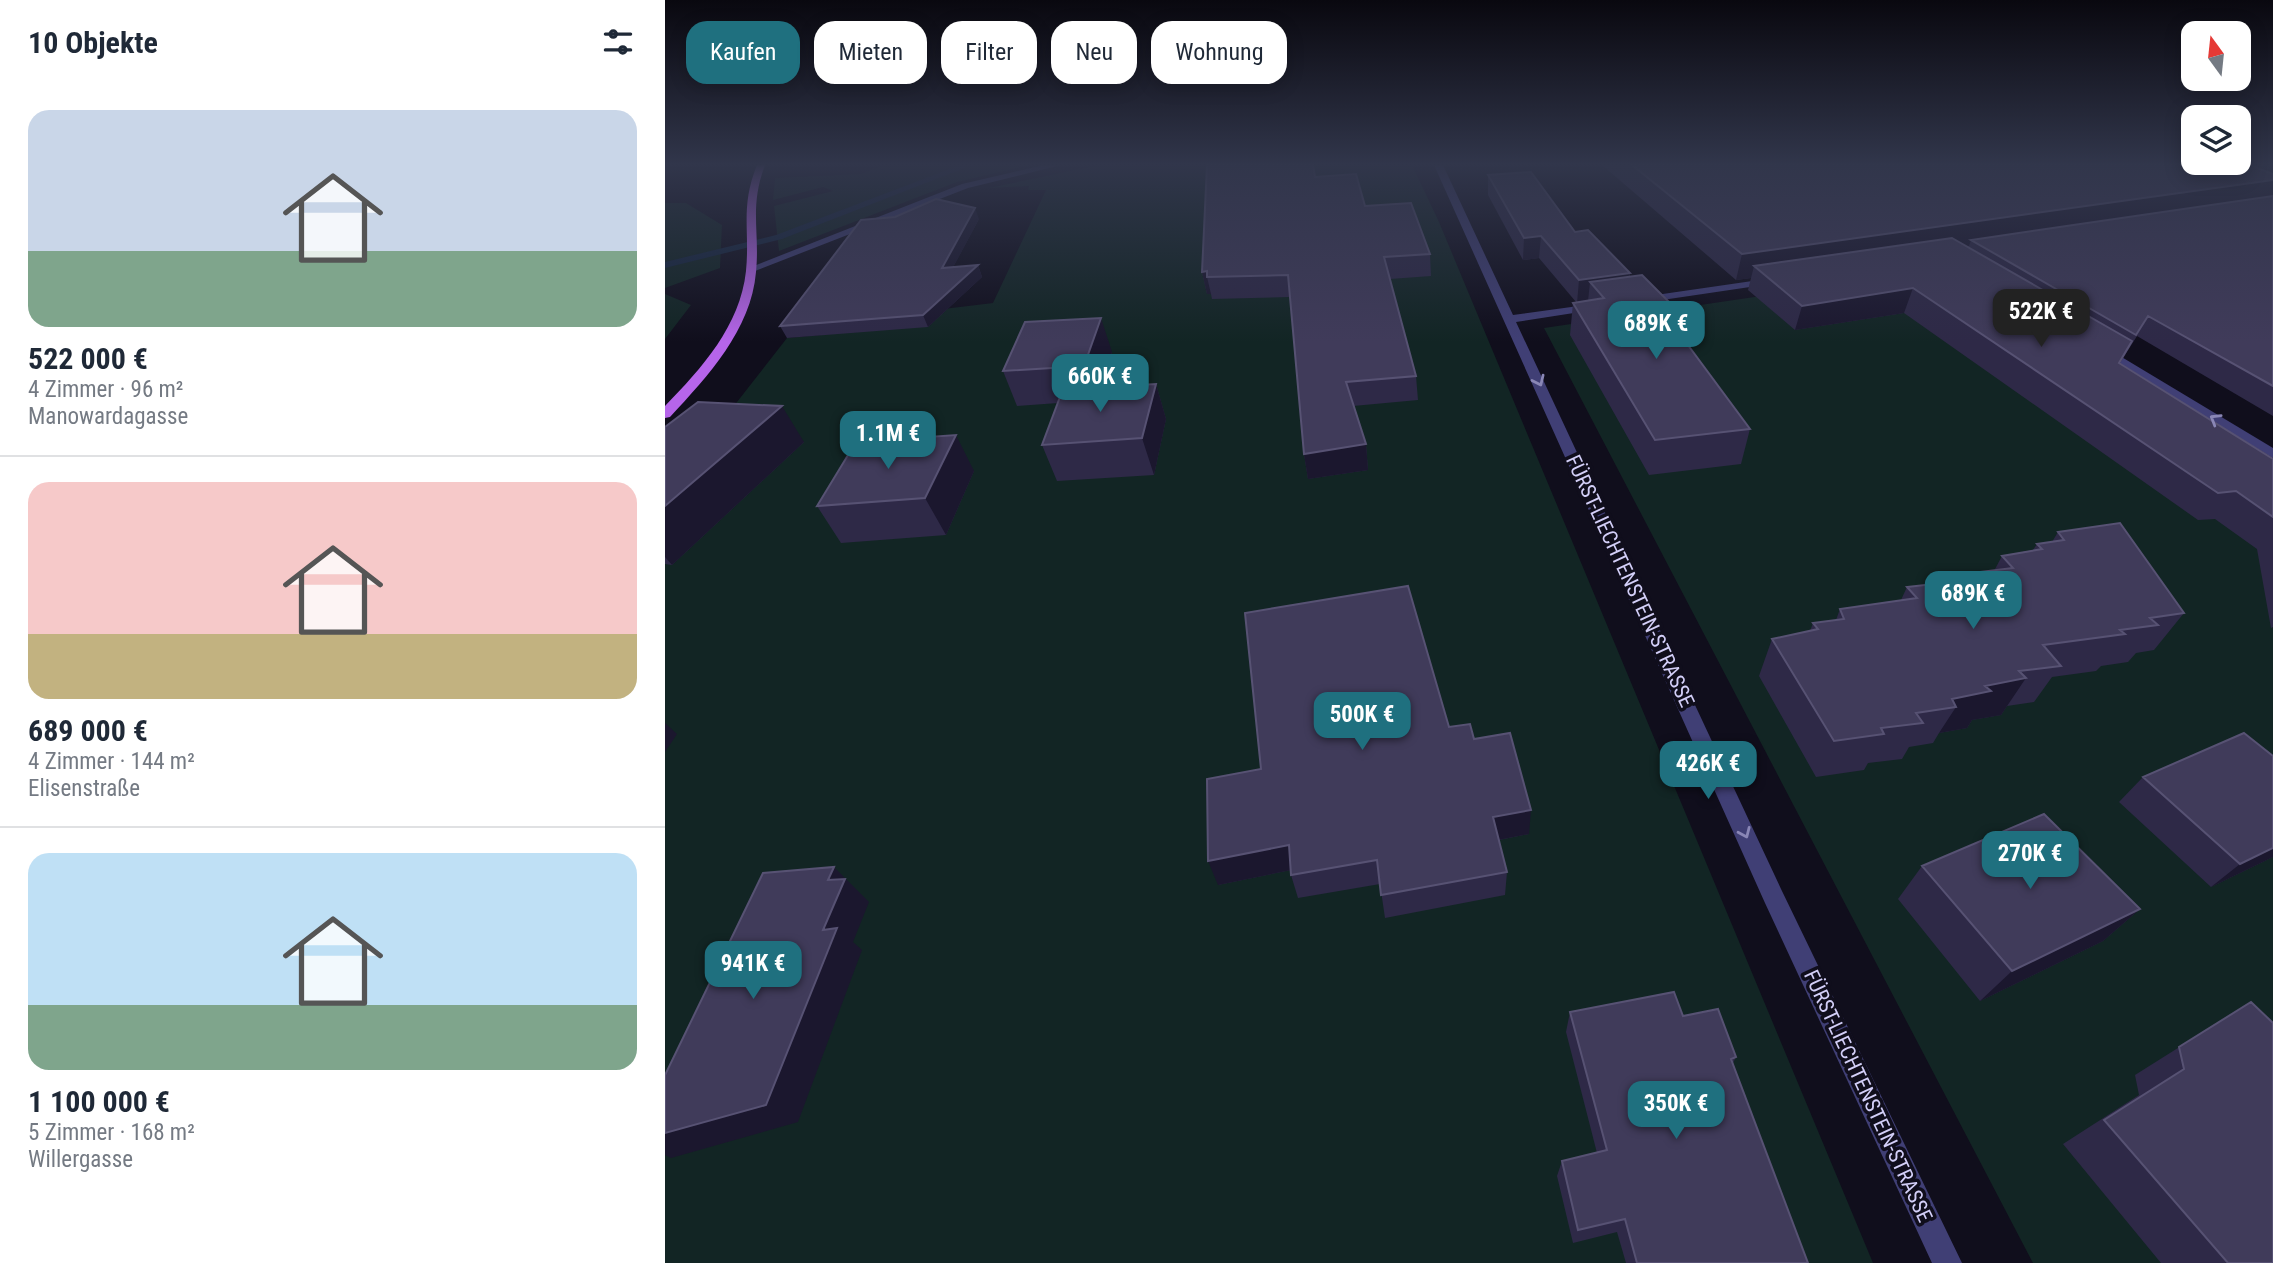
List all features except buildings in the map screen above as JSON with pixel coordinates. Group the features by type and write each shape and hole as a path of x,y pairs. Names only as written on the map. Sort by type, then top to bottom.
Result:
{"main road":[{"path":"665,414 697,382 724,346 749,289 751,264 749,224"}],"street":[{"path":"751,264 861,224"},
{"name":"FÜRST-LIECHTENSTEIN-STRASSE","path":"1466,224 1773,896 1948,1263"},
{"path":"1628,302 1783,279"},
{"path":"1510,319 1602,306"},
{"path":"2085,339 2273,454"}],"green space":[{"path":"665,224 722,225 720,268 665,288"},
{"path":"776,224 849,224 779,251"},
{"path":"1030,224 1440,224 1873,1263 665,1263 665,467 719,425 787,338 821,335 935,310 993,303"},
{"path":"1939,270 2273,481 2273,1263 2033,1263 1544,328"},
{"path":"665,294 691,305 665,339"}],"waterway":[{"path":"665,265 779,237 813,224"}]}
